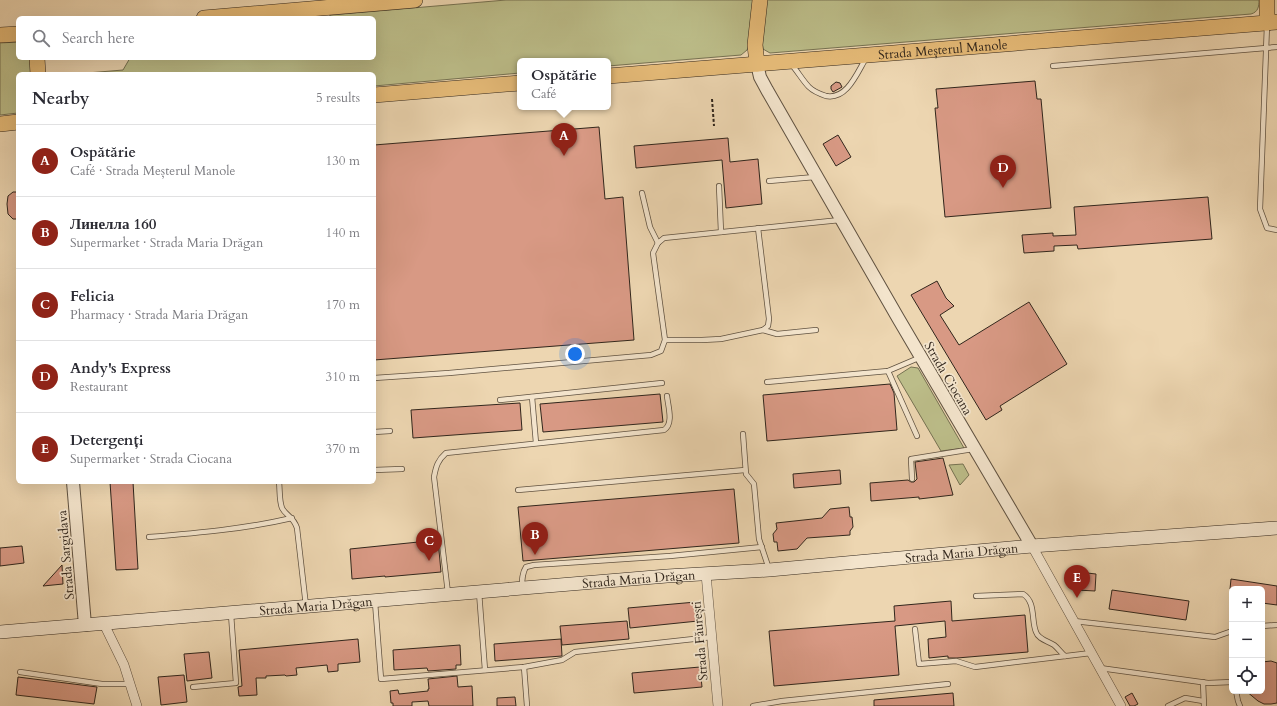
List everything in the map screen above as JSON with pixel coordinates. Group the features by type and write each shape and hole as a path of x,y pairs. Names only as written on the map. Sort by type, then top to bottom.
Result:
{"main road":[{"path":"227,16 414,0"},
{"path":"757,64 755,45 760,0"},
{"path":"1267,0 1272,22"},
{"name":"Strada Meșterul Manole","path":"611,76 1272,22"},
{"path":"0,35 16,34"},
{"path":"37,60 38,72"},
{"path":"376,95 517,83"},
{"path":"0,124 16,122"},
{"name":"Strada Maria Drăgan","path":"0,632 231,614 479,592 769,570 1032,546 1277,528"}],"street":[{"name":"Strada Ciocana","path":"757,64 760,77 767,90 974,449 1032,546 1120,706"},
{"name":"Strada Sargidava","path":"73,484 85,625"},
{"name":"Strada Făurești","path":"706,574 718,706"},
{"path":"104,624 124,665 137,706"}],"lane":[{"path":"1272,22 1266,47 1260,209 1267,228 1277,230"},
{"path":"1053,66 1277,46"},
{"path":"790,62 810,88 820,94 830,96 842,93 850,85 867,56"},
{"path":"769,181 817,177"},
{"path":"718,186 722,232"},
{"path":"642,193 650,227 658,243"},
{"path":"376,378 651,355 661,351 665,340 653,253 658,243 664,238 841,220"},
{"path":"665,340 721,339 763,330 768,326 769,320 758,228"},
{"path":"763,330 777,334 816,330"},
{"path":"767,382 888,371 921,357"},
{"path":"888,371 917,436"},
{"path":"500,400 662,383"},
{"path":"532,396 536,443"},
{"path":"448,595 434,477 436,467 440,459 446,453 664,430 668,428 670,423 668,396"},
{"path":"376,432 390,431"},
{"path":"743,434 746,474 754,484 759,539 769,570"},
{"path":"912,479 911,458 974,449"},
{"path":"376,470 402,469"},
{"path":"518,490 746,470"},
{"path":"280,484 282,508 292,518 297,528 306,607"},
{"path":"148,537 202,533 292,518"},
{"path":"522,589 522,579 526,567 534,565 670,556 762,547"},
{"path":"479,592 485,670"},
{"path":"976,596 1023,594 1028,597 1031,604 1036,633 1039,637 1053,645 1065,656"},
{"path":"375,601 381,679 524,667 562,660 575,652 712,637"},
{"path":"193,687 236,683 231,614"},
{"path":"1073,620 1215,637 1229,632"},
{"path":"1265,626 1277,626"},
{"path":"915,629 918,664 956,661 975,667 1090,653"},
{"path":"524,667 526,706"},
{"path":"1099,668 1203,682 1229,682"},
{"path":"20,672 102,684 131,684"},
{"path":"1168,706 1185,698 1203,703 1203,682"},
{"path":"753,706 782,701 948,684"},
{"path":"1237,694 1240,706"}],"path":[{"path":"712,99 714,126"}],"green space":[{"path":"506,0 753,0 749,46 741,55 611,66 611,58 517,58 517,73 376,86 376,72 99,72 123,70 129,60 376,60 376,16 329,16"},
{"path":"766,0 1259,0 1259,5 1258,9 1251,14 770,53 763,49 762,40"},
{"path":"16,42 16,60 30,60 31,72 16,72 16,113 0,115 0,43"},
{"path":"911,367 918,368 964,448 941,451 897,376"},
{"path":"963,464 969,475 960,485 949,465"}],"building":[{"path":"1035,81 1037,99 1041,99 1051,208 945,217 935,108 938,108 936,89"},
{"path":"836,82 840,83 842,87 833,92 831,86"},
{"path":"599,127 605,199 623,197 634,340 376,360 376,145"},
{"path":"838,135 851,157 836,166 823,144"},
{"path":"728,138 730,162 758,159 762,204 726,208 722,160 636,168 634,146"},
{"path":"13,192 16,192 16,219 13,219 8,214 8,196"},
{"path":"1208,197 1212,239 1078,249 1077,245 1054,246 1054,251 1024,253 1022,235 1053,233 1053,236 1076,235 1074,207"},
{"path":"937,281 946,298 954,306 940,315 959,345 1029,302 1067,364 1000,406 1002,410 986,420 911,295"},
{"path":"890,384 894,393 897,430 767,441 763,395"},
{"path":"660,394 663,422 543,432 540,404"},
{"path":"520,403 522,430 413,438 411,410"},
{"path":"943,458 953,495 919,499 919,497 871,501 870,483 908,480 914,482 917,479 915,462"},
{"path":"840,470 841,484 794,488 793,474"},
{"path":"110,484 133,484 138,569 116,570"},
{"path":"734,489 739,543 523,561 518,507"},
{"path":"849,507 853,527 850,531 850,535 807,538 797,549 778,551 777,542 774,542 773,534 777,529 776,523 822,518 830,509"},
{"path":"438,540 441,572 352,579 350,549"},
{"path":"22,546 24,563 0,566 0,548"},
{"path":"62,565 63,584 43,586"},
{"path":"1078,572 1096,574 1095,591 1077,590"},
{"path":"1231,579 1277,586 1277,605 1265,603 1265,586 1230,586"},
{"path":"1112,590 1189,601 1186,620 1109,609"},
{"path":"951,601 952,621 1025,615 1028,652 957,658 948,658 948,656 929,658 928,639 946,637 945,621 895,626 899,675 774,686 769,631 895,621 894,606"},
{"path":"696,602 698,621 630,628 628,608"},
{"path":"627,621 629,639 562,645 560,626"},
{"path":"358,639 360,662 338,664 338,671 328,672 327,665 296,668 297,675 266,676 266,678 256,678 257,695 239,696 238,687 242,686 239,650"},
{"path":"561,639 562,656 495,661 494,644"},
{"path":"460,645 461,665 456,665 456,669 428,671 427,668 394,670 393,650"},
{"path":"209,652 212,678 187,681 184,654"},
{"path":"1271,661 1277,663 1277,703 1264,704 1250,694 1265,694 1265,662"},
{"path":"700,667 702,687 634,693 632,673"},
{"path":"184,675 187,702 161,705 158,677"},
{"path":"457,676 458,687 472,686 473,706 429,706 428,701 412,702 412,706 393,706 393,703 391,703 390,691 398,690 399,694 428,691 428,679"},
{"path":"18,677 97,687 94,704 16,695"},
{"path":"953,693 954,706 874,706 874,700"},
{"path":"1132,693 1138,704 1130,706 1125,697"},
{"path":"515,697 516,706 497,706 497,698"}],"place":[{"name":"Ospătărie","path":"564,156"},
{"name":"Andy's Express","path":"1003,188"},
{"name":"Линелла 160","path":"535,555"},
{"name":"Felicia","path":"429,561"},
{"name":"Detergenți","path":"1077,598"}]}
